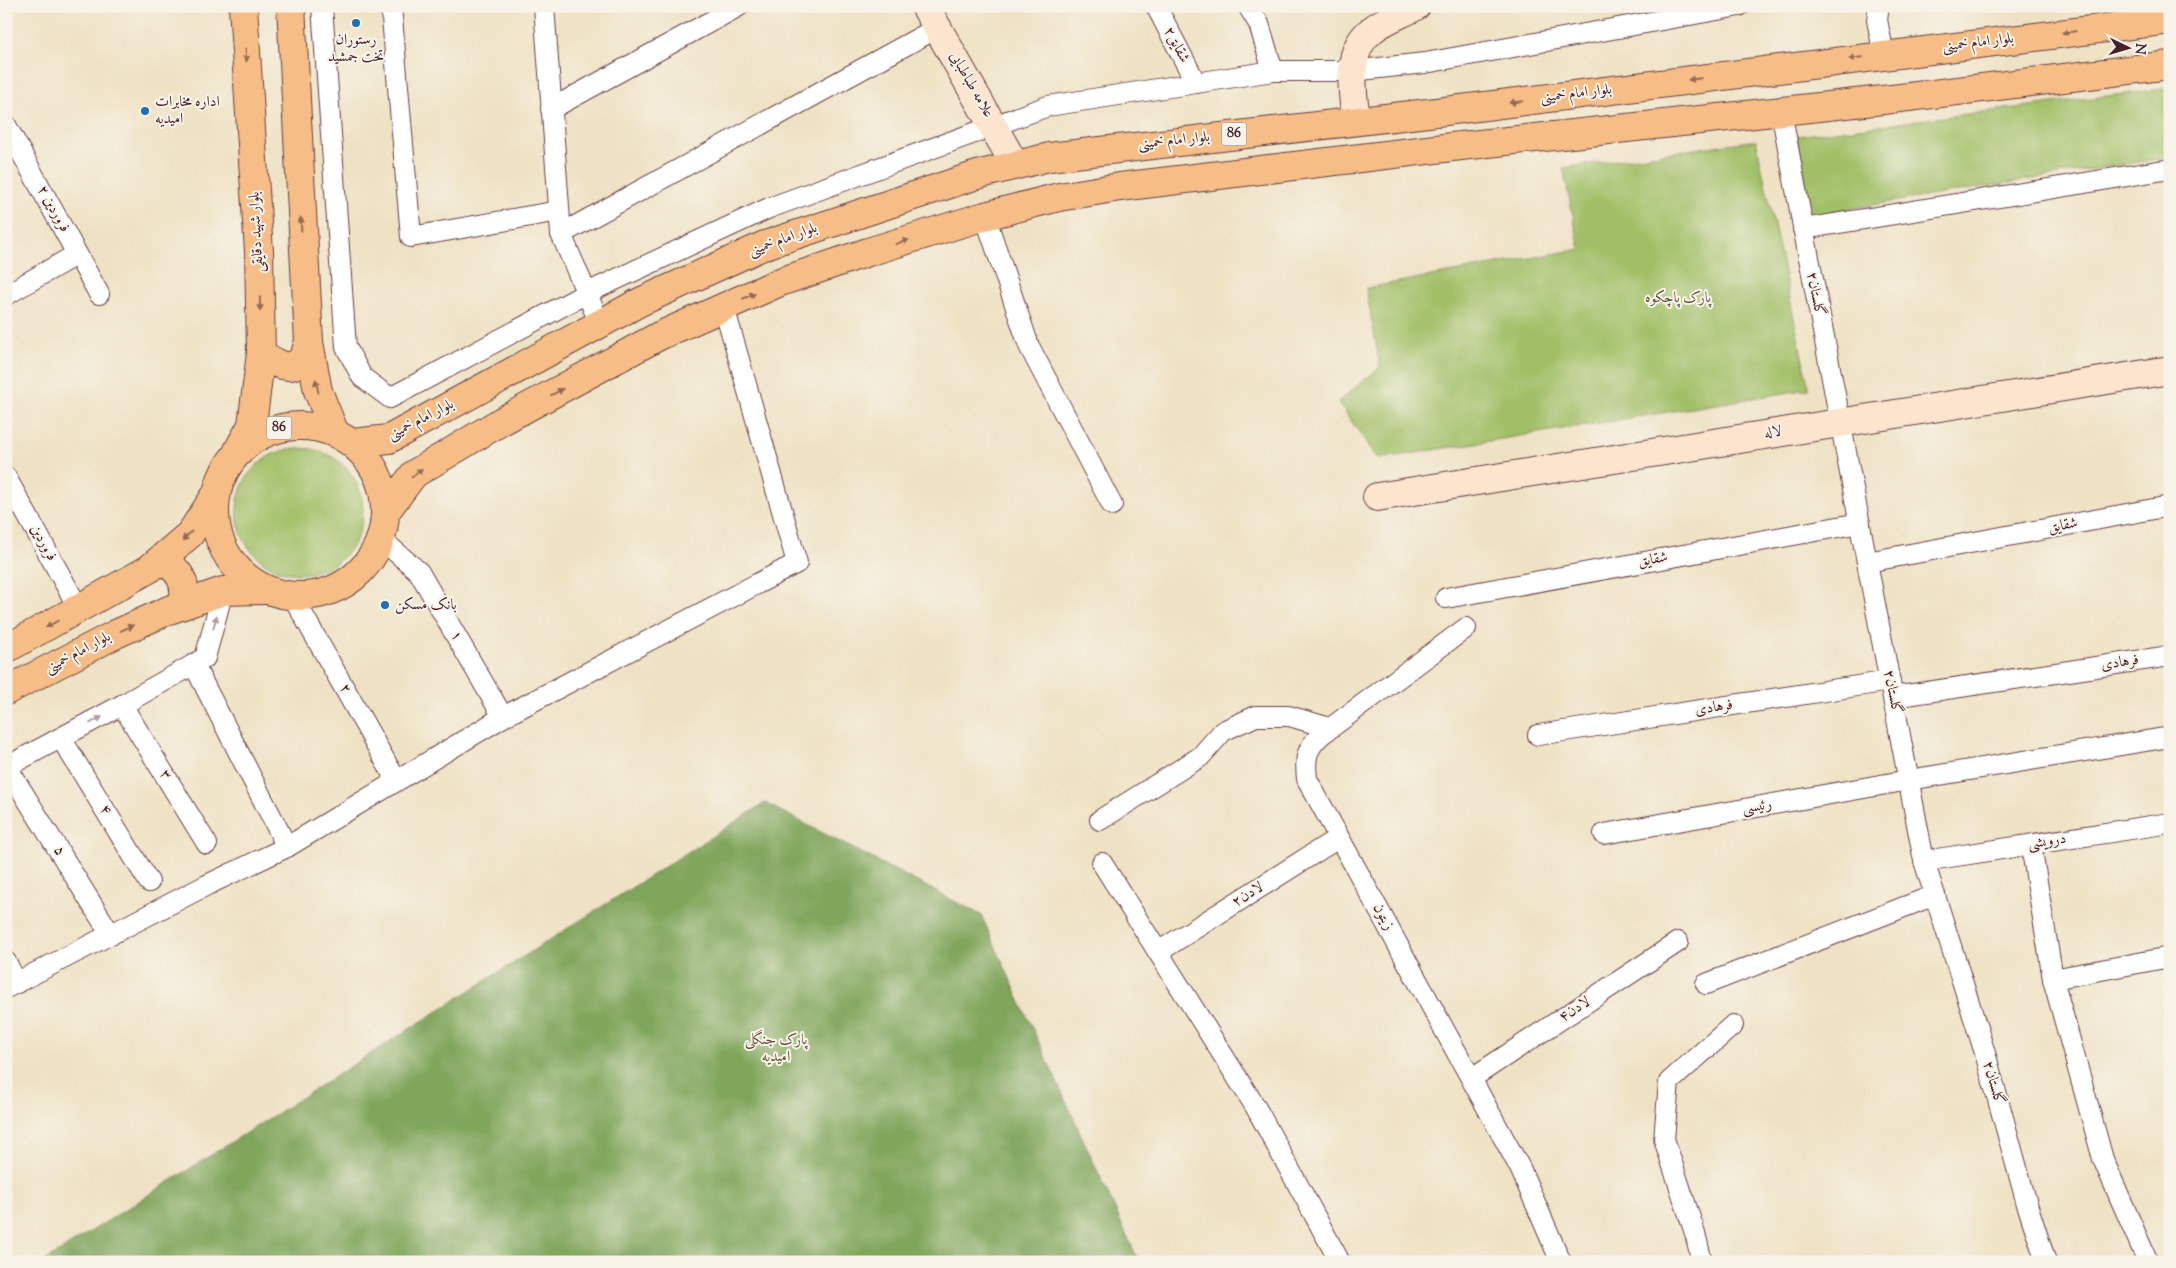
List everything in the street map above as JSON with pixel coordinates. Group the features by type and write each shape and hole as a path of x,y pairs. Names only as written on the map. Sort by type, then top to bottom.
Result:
{"main road":[{"name":"بلوار شهید دقایقی","path":"236,454 252,425 261,353 259,252 243,6"},
{"path":"290,6 309,342 318,391 343,437"},
{"name":"بلوار امام خمینی","path":"343,437 389,439 640,302 765,245 977,175 1049,157 2170,20"},
{"path":"2104,28 2098,45 2099,54 2105,67 2111,72"},
{"path":"2025,38 2030,44 2036,59 2037,66 2033,81"},
{"name":"86","path":"386,511 414,474 659,336 789,279 868,252 985,216 1058,197 1111,188 1359,158 2170,65"},
{"path":"1356,120 1359,158"},
{"path":"261,353 277,365 291,366 303,358 309,342"},
{"path":"439,413 435,427 437,435 442,443 458,448"},
{"name":"86","path":"308,425 343,437 371,462 382,485 386,511 381,539 368,564 347,583 322,594 294,597 266,590 242,575 224,552 215,525 216,496 223,474 236,454 256,437 281,427 308,425"},
{"name":"86","path":"6,649 149,569 190,534 216,496"},
{"path":"160,560 176,569 181,577 186,595 184,605"},
{"name":"بلوار امام خمینی","path":"6,691 116,634 184,605 223,591 266,590"}],"street":[{"path":"322,6 346,347 362,377 390,398 586,293 769,208 1048,106 1273,71 1352,71 1425,63 1739,6"},
{"path":"391,6 411,237 559,211"},
{"path":"544,6 561,234 600,324"},
{"path":"551,109 739,6"},
{"name":"شقایق۲","path":"1156,6 1196,83"},
{"path":"1248,6 1259,24 1273,71"},
{"path":"1356,120 1352,71 1362,40 1371,30 1416,6"},
{"path":"1879,6 1877,20 1884,55"},
{"path":"561,234 931,17"},
{"name":"علامه طباطبایی","path":"931,17 1015,165"},
{"name":"گلستان۲","path":"1781,111 1924,861 1985,1053 2027,1204 2046,1262"},
{"name":"فروردین ۲","path":"6,125 99,294"},
{"path":"1803,229 2170,169"},
{"path":"985,216 1030,346 1112,505"},
{"path":"6,295 77,254"},
{"path":"6,962 11,985 207,885 287,847 396,780 503,718 797,563 724,307"},
{"name":"لاله","path":"1377,497 2170,370"},
{"name":"فروردین","path":"6,477 79,609"},
{"name":"شقایق","path":"1867,562 2170,506"},
{"name":"شقایق","path":"1446,598 1860,522"},
{"name":"۱","path":"381,539 419,572 503,718"},
{"path":"6,767 205,658 223,591"},
{"name":"۲","path":"294,597 396,780"},
{"name":"زیتون","path":"1466,628 1330,728 1310,745 1305,761 1306,780 1520,1168 1561,1262"},
{"name":"فرهادی","path":"1538,736 1891,689 2170,656"},
{"path":"194,664 287,847"},
{"name":"۳","path":"122,705 207,844"},
{"path":"1100,820 1200,757 1223,731 1256,716 1289,716 1330,728"},
{"name":"رئیسی","path":"1604,834 2170,736"},
{"name":"۴","path":"61,738 149,882"},
{"name":"۵","path":"6,767 111,935"},
{"name":"درویشی","path":"1924,861 2170,823"},
{"name":"لادن۲","path":"1158,952 1338,838"},
{"path":"2030,845 2053,979 2103,1159 2148,1262"},
{"path":"1102,863 1255,1106 1340,1262"},
{"path":"1706,984 1935,895"},
{"name":"لادن۴","path":"1472,1078 1678,942"},
{"path":"2053,979 2170,957"},
{"path":"1702,1262 1696,1233 1664,1139 1669,1082 1734,1025"}],"green space":[{"path":"2170,88 2170,157 1811,215 1796,136"},
{"name":"پارک پاچکوه","path":"1756,140 1809,389 1378,459 1338,402 1380,367 1366,288 1580,249 1563,168"},
{"path":"300,448 324,453 345,466 358,487 363,511 358,535 345,556 324,569 300,574 276,569 255,556 242,535 237,511 242,487 255,466 276,453"},
{"name":"پارک جنگلی امیدیه","path":"765,803 981,915 1139,1262 43,1262"}],"place":[{"name":"رستوران تخت جمشید","path":"356,23"},
{"name":"اداره مخابرات امیدیه","path":"145,111"},
{"name":"بانک مسکن","path":"385,605"}]}
